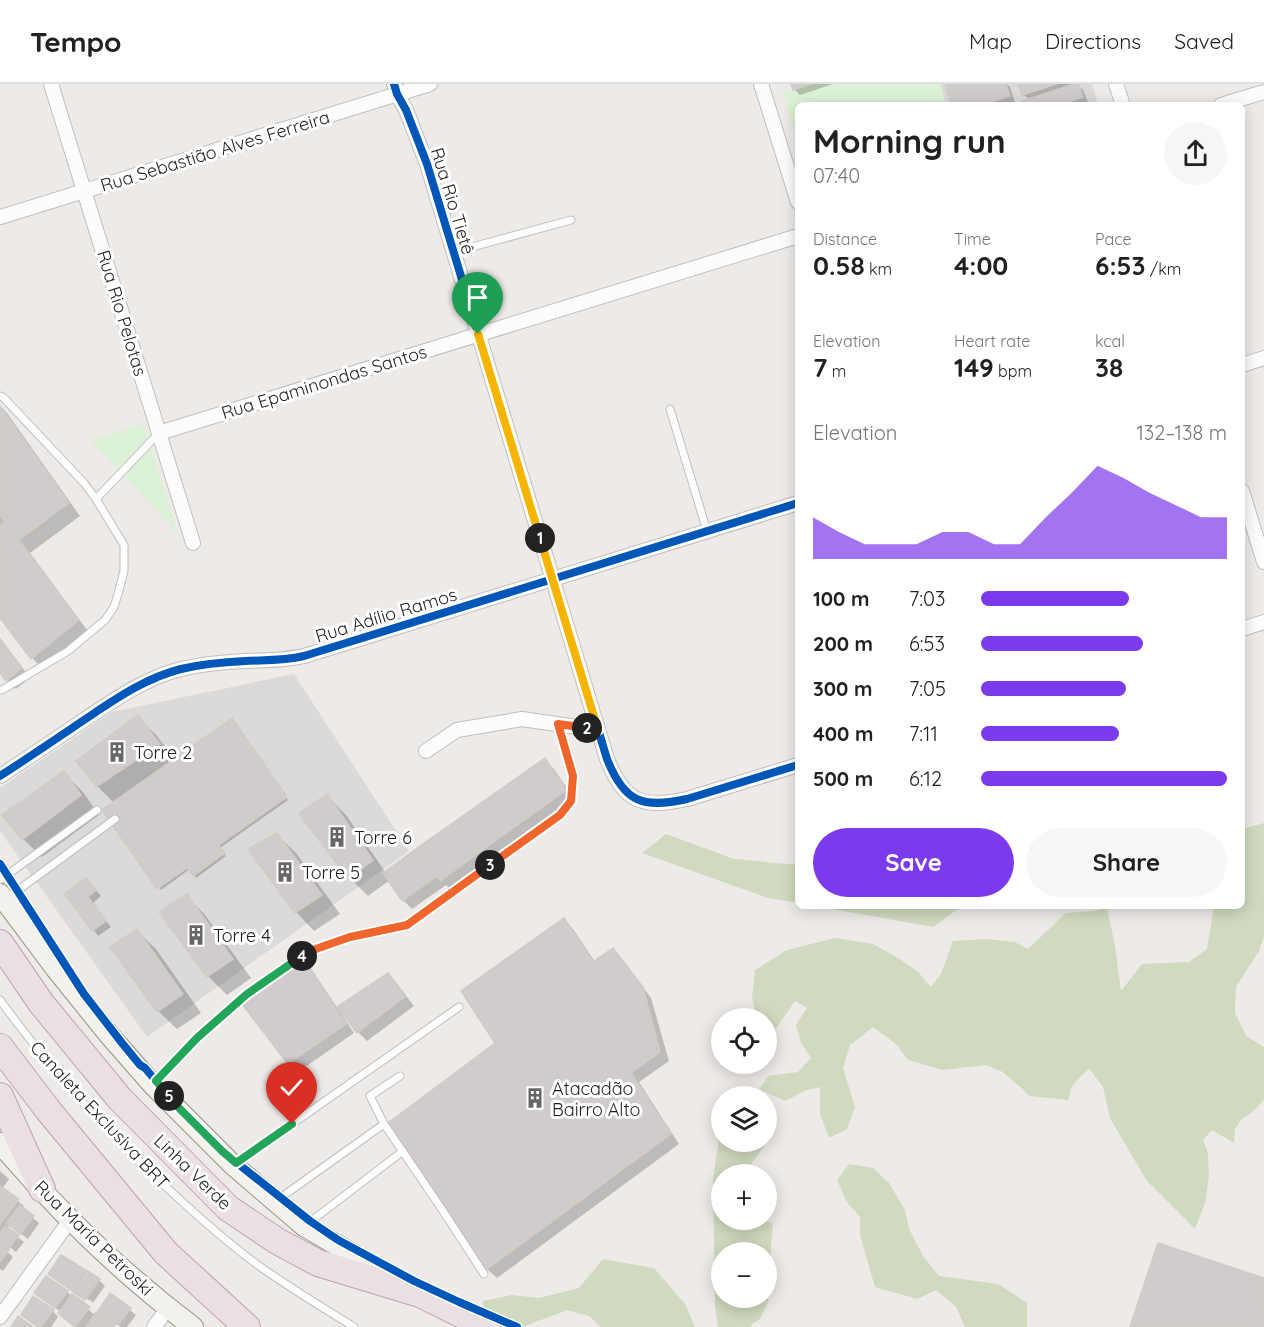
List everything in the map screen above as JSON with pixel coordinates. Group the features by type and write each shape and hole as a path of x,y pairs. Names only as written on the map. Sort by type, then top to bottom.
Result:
{"highway":[{"name":"Linha Verde","path":"0,943 41,1003 120,1099 228,1208 277,1241 318,1263 420,1294 487,1327"},
{"path":"0,1047 48,1110 166,1253 247,1327"},
{"path":"0,1096 42,1189"}],"main road":[{"path":"2,897 110,1036 153,1085 233,1166 304,1226 420,1294"},
{"name":"Rua Maria Petroski","path":"0,1143 104,1251 193,1327"}],"street":[{"name":"Rua Rio Pelotas","path":"51,84 193,543"},
{"name":"Rua Sebastião Alves Ferreira","path":"0,217 396,89 430,84"},
{"path":"761,84 795,192"},
{"path":"1116,84 1122,102"},
{"name":"Rua Rio Tietê","path":"396,89 427,165 612,773 627,793 639,801 654,804 687,799 795,766"},
{"path":"1231,102 1264,92"},
{"name":"Rua Epaminondas Santos","path":"159,433 795,237"},
{"path":"1245,364 1264,358"},
{"path":"1245,501 1264,562"},
{"name":"Rua Adílio Ramos","path":"0,776 114,700 159,676 202,665 277,661 304,656 795,504"},
{"path":"1245,628 1264,622"},
{"path":"426,750 457,730 522,719 598,730"},
{"path":"0,1317 71,1219"},
{"path":"154,1327 168,1308"}],"lane":[{"path":"454,252 571,220"},
{"path":"0,396 84,483 96,498 124,545 124,571 114,607 105,620 68,651 0,690"},
{"path":"670,410 707,531"},
{"path":"96,498 159,433"},
{"path":"153,1085 197,1038 247,994 307,952 350,937 407,925 560,815 571,801 573,776 558,724"},
{"path":"0,880 97,810"},
{"path":"2,897 115,819"},
{"name":"Canaleta Exclusiva BRT","path":"0,1000 26,1035 81,1100 130,1153 195,1215 260,1267 354,1327"},
{"path":"233,1166 459,1006"},
{"path":"400,1076 370,1096 384,1124 484,1274"},
{"path":"276,1202 384,1124"},
{"path":"304,1226 403,1152"}],"shaded area":[{"path":"940,84 1092,84 1097,102 945,102"},
{"path":"294,674 409,851 147,1037 0,831 0,788 112,712"}],"green space":[{"path":"811,84 940,84 945,102 795,102 795,132 783,93"},
{"path":"143,424 178,534 91,441"},
{"path":"1264,823 1264,936 1259,951 1236,987 1235,1013 1246,1036 1264,1047 1264,1099 1256,1109 1241,1120 1235,1129 1234,1143 1212,1130 1203,1140 1208,1153 1209,1174 1206,1200 1195,1229 1147,1181 1110,1118 1103,1087 1089,1068 1072,1086 1068,1100 1030,1096 1003,1072 986,1065 943,1070 908,1060 896,1044 873,1027 850,1045 843,1068 855,1107 847,1129 829,1138 820,1114 820,1087 807,1090 785,1101 777,1097 777,1086 762,1086 768,1076 798,1072 811,1058 801,1043 796,1025 807,1008 795,1001 777,1027 777,1008 754,1008 752,998 755,970 787,950 835,938 873,944 918,972 931,987 941,974 953,941 985,939 1015,942 1028,949 1066,913 1107,909 1121,991 1142,964 1189,962 1207,949 1214,909 1245,909 1245,828"},
{"path":"666,834 734,859 795,865 795,902 768,898 642,853"},
{"path":"832,909 958,909 933,927"},
{"path":"717,1152 760,1152 751,1164 715,1164"},
{"path":"849,1164 873,1168 889,1183 905,1210 909,1229 923,1256 939,1276 998,1284 1027,1303 1027,1327 965,1327 956,1307 936,1290 917,1299 875,1287 860,1235 860,1217 847,1202 837,1180"},
{"path":"714,1230 772,1230 771,1242 714,1242"},
{"path":"603,1259 654,1268 685,1304 695,1327 601,1327 589,1316 567,1310 525,1326 486,1323 483,1301 512,1295 539,1298 579,1288"},
{"path":"715,1308 765,1308 760,1319 751,1327 718,1327"}],"building":[{"path":"791,84 811,84 793,90"},
{"path":"945,84 1006,84 1010,96 991,102 951,102 949,96 960,92 948,95"},
{"path":"1018,84 1054,84 1022,95"},
{"path":"1074,84 1078,84 1083,97 1071,102 1022,101"},
{"path":"0,406 69,503 19,540 0,515"},
{"path":"5,522 79,620 31,659 0,618 0,525"},
{"path":"0,639 22,668 6,681 0,673"},
{"name":"Torre 2","path":"138,715 160,744 96,787 76,761"},
{"path":"232,718 287,797 219,845 225,853 193,876 187,868 157,889 102,810"},
{"path":"545,758 566,790 440,881 416,849"},
{"path":"64,771 81,795 22,840 2,815"},
{"name":"Torre 6","path":"327,794 373,860 349,879 299,814"},
{"name":"Torre 5","path":"277,833 322,895 295,913 248,849"},
{"path":"416,849 437,876 402,901 383,873"},
{"path":"86,878 96,890 88,897 106,921 92,931 64,894"},
{"name":"Torre 4","path":"187,894 233,959 207,977 159,912"},
{"name":"Atacadão Bairro Alto","path":"564,918 593,962 613,948 643,987 660,1052 631,1073 671,1134 486,1270 387,1124 495,1043 461,991"},
{"path":"137,929 183,994 157,1012 110,947"},
{"path":"303,958 346,1024 288,1064 242,1004"},
{"path":"388,973 406,996 357,1033 337,1007"},
{"path":"0,1186 19,1199 0,1225"},
{"path":"20,1205 34,1216 21,1234 6,1223"},
{"path":"5,1226 19,1235 9,1248 0,1241 0,1232"},
{"path":"0,1243 9,1250 0,1262"},
{"path":"1158,1243 1264,1278 1264,1327 1130,1327"},
{"path":"61,1255 84,1269 72,1291 48,1274"},
{"path":"86,1270 100,1279 85,1300 73,1292"},
{"path":"46,1276 68,1291 55,1308 34,1293"},
{"path":"110,1293 131,1308 118,1325 98,1311"},
{"path":"72,1294 90,1307 75,1327 58,1313"},
{"path":"33,1296 54,1310 41,1327 21,1315"},
{"path":"96,1312 115,1324 113,1327 86,1327"},
{"path":"18,1316 33,1327 11,1327"}],"cycle path":[{"path":"394,84 427,164 607,759 620,785 636,799 646,802 671,802 795,766"},
{"path":"0,776 118,697 168,673 189,667 237,661 282,660 304,656 795,504"},
{"path":"0,864 84,994 140,1065 222,1151 310,1221 338,1240 414,1281 517,1327"}],"place":[{"name":"Torre 2","path":"117,752"},
{"name":"Torre 6","path":"337,837"},
{"name":"Torre 5","path":"285,872"},
{"name":"Torre 4","path":"196,935"},
{"name":"Atacadão Bairro Alto","path":"535,1098"}],"route":[{"path":"292,1124 236,1163 175,1104 156,1081 197,1038 247,994 307,952 350,937 407,925 560,815 571,801 573,776 558,724 598,730 478,334"}]}
